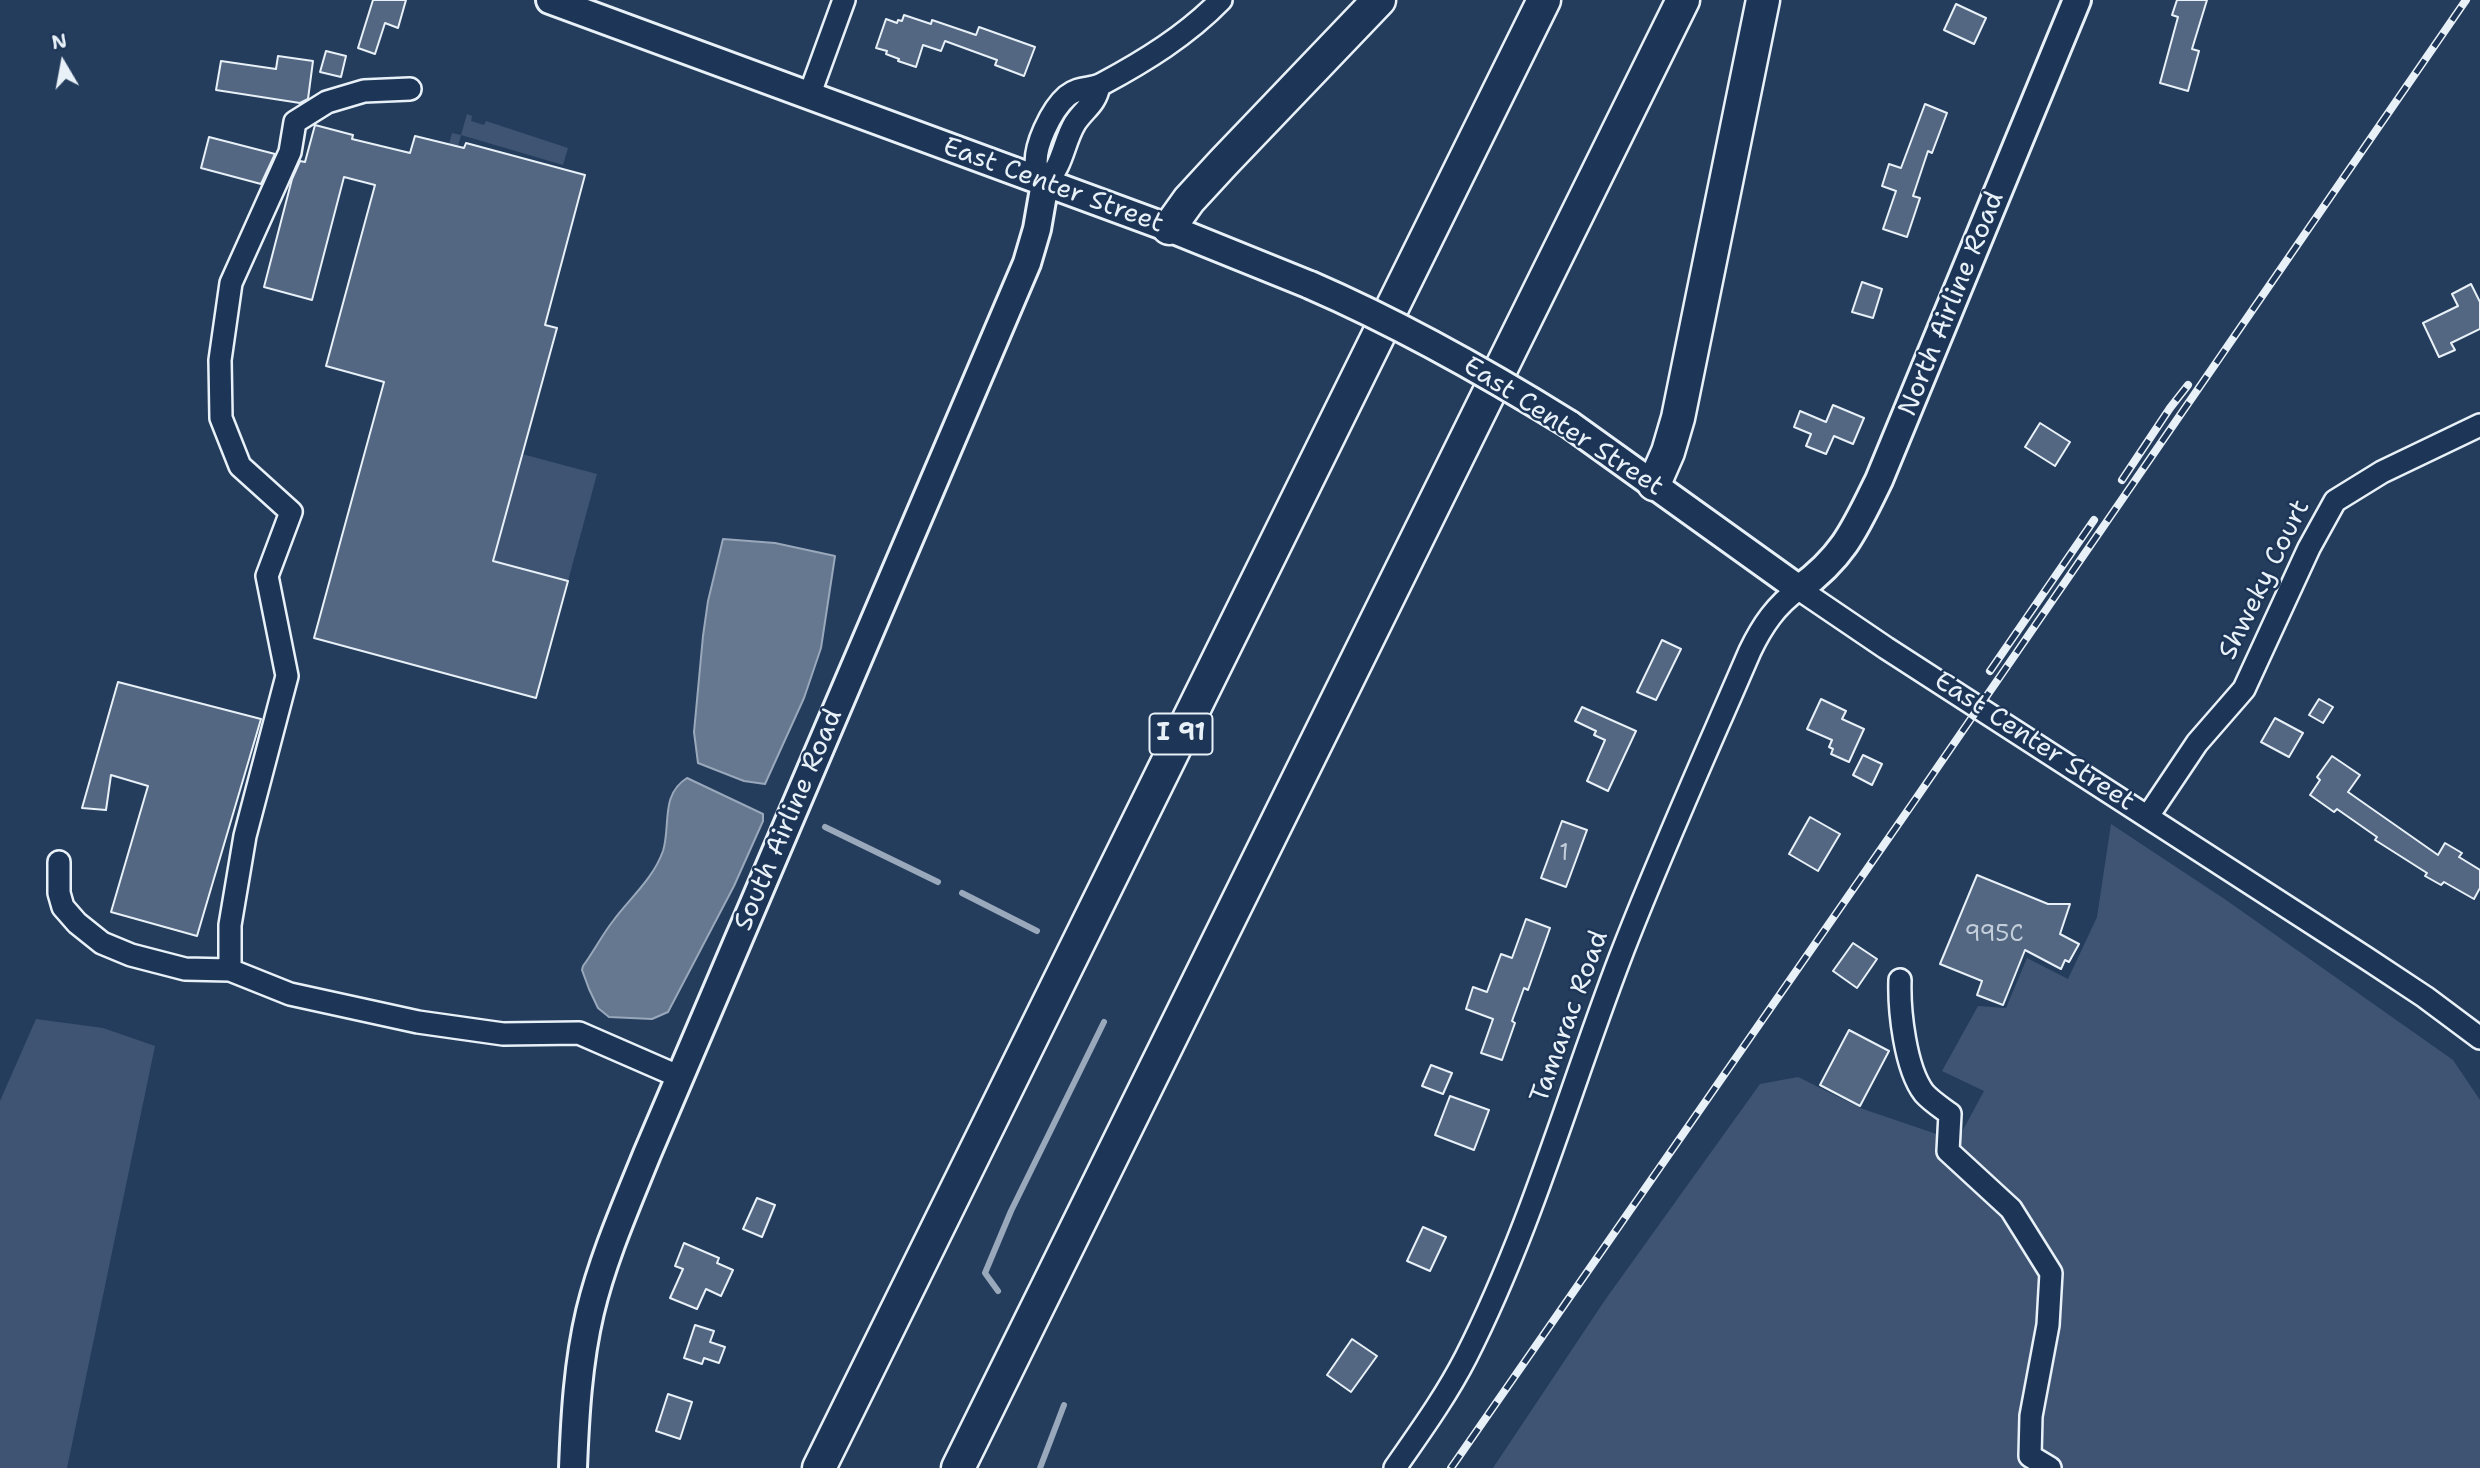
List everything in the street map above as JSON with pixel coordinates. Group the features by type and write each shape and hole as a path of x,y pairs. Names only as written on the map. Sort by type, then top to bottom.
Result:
{"highway":[{"path":"1169,228 1189,200 1224,162 1379,0"},
{"name":"I 91","path":"819,1468 1544,0"},
{"path":"958,1468 1683,0"},
{"path":"1654,484 1668,452 1678,418 1763,0"}],"main road":[{"name":"East Center Street","path":"550,0 1169,228 1310,285 1429,342 1569,424 1799,589"},
{"name":"North Airline Road","path":"1799,589 1820,574 1841,552 1879,480 2077,0"},
{"name":"South Airline Road","path":"573,1468 579,1383 591,1309 625,1206 1027,263 1037,229 1045,183"}],"street":[{"path":"809,96 844,0"},
{"path":"1045,183 1037,167 1038,153 1048,123 1070,93 1077,89 1099,86 1173,42 1222,0"},
{"path":"230,970 230,925 245,836 287,676 267,576 291,512 240,466 222,418 220,359 231,283 290,152 295,122 327,102 364,91 410,89"},
{"name":"Shweky Court","path":"2148,816 2197,743 2244,689 2309,548 2335,501 2382,472 2480,425"},
{"name":"East Center Street","path":"1799,589 2425,996 2480,1038"},
{"name":"Tamarac Road","path":"1395,1468 1445,1394 1490,1307 1520,1237 1620,957 1750,651 1770,616 1799,589"},
{"path":"60,862 59,893 63,907 77,923 102,943 131,955 185,969 230,970 290,994 418,1022 503,1034 579,1033 680,1077"},
{"path":"1900,980 1899,1004 1909,1057 1924,1092 1950,1114 1948,1151 2011,1209 2051,1273 2049,1325 2031,1416 2030,1456 2050,1468"}],"shaded area":[{"path":"467,114 472,116 471,121 484,125 486,121 568,148 563,165 461,135"},
{"path":"452,133 461,135 442,208 432,206"},
{"path":"522,454 597,474 568,581 493,561"},
{"path":"723,539 775,543 835,556 821,648 804,698 765,784 744,781 698,763 694,732 703,636 708,601"},
{"path":"687,778 763,814 763,821 734,886 668,1012 652,1019 609,1017 598,1008 582,970 583,966 609,926 659,861 673,793"},
{"path":"2111,824 2226,900 2453,1060 2480,1100 2480,1468 1493,1468 1605,1300 1760,1084 1798,1077 1863,1109 1957,1141 1984,1091 1942,1071 1978,1006 2006,1008 2027,958 2068,979 2097,917"},
{"path":"36,1019 103,1028 155,1046 67,1468 0,1468 0,1101"}],"building":[{"path":"373,0 406,0 398,28 385,23 375,54 358,48"},
{"path":"2177,0 2207,0 2192,49 2199,51 2188,91 2160,83 2178,17 2172,15"},
{"path":"1956,4 1986,18 1974,44 1944,30"},
{"path":"904,15 931,24 932,20 976,35 979,27 1035,47 1024,76 995,65 997,60 945,41 941,51 923,45 916,67 898,61 899,59 886,54 887,51 876,48 886,19 897,23 898,20 902,21"},
{"path":"326,51 346,56 341,77 320,72"},
{"path":"278,56 313,61 308,99 300,103 216,90 221,61 276,69"},
{"path":"1925,104 1947,113 1932,153 1928,151 1913,196 1920,198 1907,237 1883,229 1896,191 1882,186 1889,164 1901,168"},
{"path":"315,125 353,135 352,139 410,153 415,136 464,148 466,143 585,175 545,325 557,328 493,561 568,581 536,698 314,638 384,382 326,366 375,185 344,177 312,300 264,287 292,179 300,161 305,162"},
{"path":"209,137 275,154 261,184 201,168"},
{"path":"1862,282 1882,289 1873,318 1852,312"},
{"path":"2471,284 2480,302 2480,329 2451,343 2455,350 2439,357 2423,323 2458,306 2452,294"},
{"path":"1833,405 1864,418 1853,444 1834,436 1826,454 1806,446 1811,434 1794,427 1800,411 1826,422"},
{"path":"2040,423 2070,442 2055,466 2025,447"},
{"path":"1662,640 1681,649 1656,700 1637,692"},
{"path":"118,682 261,719 197,936 111,912 148,786 111,775 106,810 82,808"},
{"path":"1821,699 1846,711 1842,719 1864,729 1849,762 1831,754 1833,749 1829,747 1832,740 1807,729"},
{"path":"2319,699 2333,707 2323,723 2309,715"},
{"path":"1582,707 1636,731 1608,791 1587,781 1605,740 1594,735 1596,731 1575,721"},
{"path":"2275,718 2303,733 2289,757 2261,742"},
{"path":"1863,755 1882,764 1872,785 1853,775"},
{"path":"2332,756 2360,775 2348,792 2438,855 2445,843 2462,853 2459,857 2480,870 2480,888 2474,899 2444,882 2441,885 2425,876 2427,873 2375,840 2377,837 2337,809 2334,812 2310,795 2320,780 2317,777"},
{"path":"1810,817 1840,834 1818,871 1789,854"},
{"path":"1562,821 1587,830 1566,887 1541,878"},
{"path":"1977,875 2048,904 2070,904 2060,934 2079,944 2069,962 2065,960 2061,969 2025,950 2003,1005 1977,995 1982,981 1940,964"},
{"path":"1526,919 1550,928 1528,990 1524,988 1512,1021 1515,1023 1502,1060 1481,1053 1493,1019 1466,1009 1473,987 1487,992 1501,954 1512,958"},
{"path":"1853,943 1877,959 1857,988 1833,971"},
{"path":"1849,1030 1889,1051 1860,1106 1820,1085"},
{"path":"1431,1065 1452,1073 1443,1094 1422,1086"},
{"path":"1450,1096 1489,1110 1474,1150 1435,1135"},
{"path":"757,1198 775,1205 762,1237 743,1229"},
{"path":"1423,1227 1446,1237 1430,1271 1407,1261"},
{"path":"684,1243 719,1258 717,1263 733,1270 721,1296 706,1289 697,1309 670,1298 683,1269 675,1266"},
{"path":"695,1325 714,1331 710,1342 725,1347 719,1363 704,1358 702,1364 684,1358"},
{"path":"1352,1339 1377,1356 1351,1392 1327,1375"},
{"path":"668,1394 692,1402 680,1439 656,1431"}],"waterway":[{"path":"825,827 938,882"},
{"path":"962,893 1037,931"},
{"path":"998,1291 985,1273 1011,1211 1104,1022"},
{"path":"1040,1468 1064,1405"}],"railway":[{"path":"1451,1468 2466,0"},
{"path":"2122,480 2188,385"},
{"path":"1990,671 2094,520"}]}
